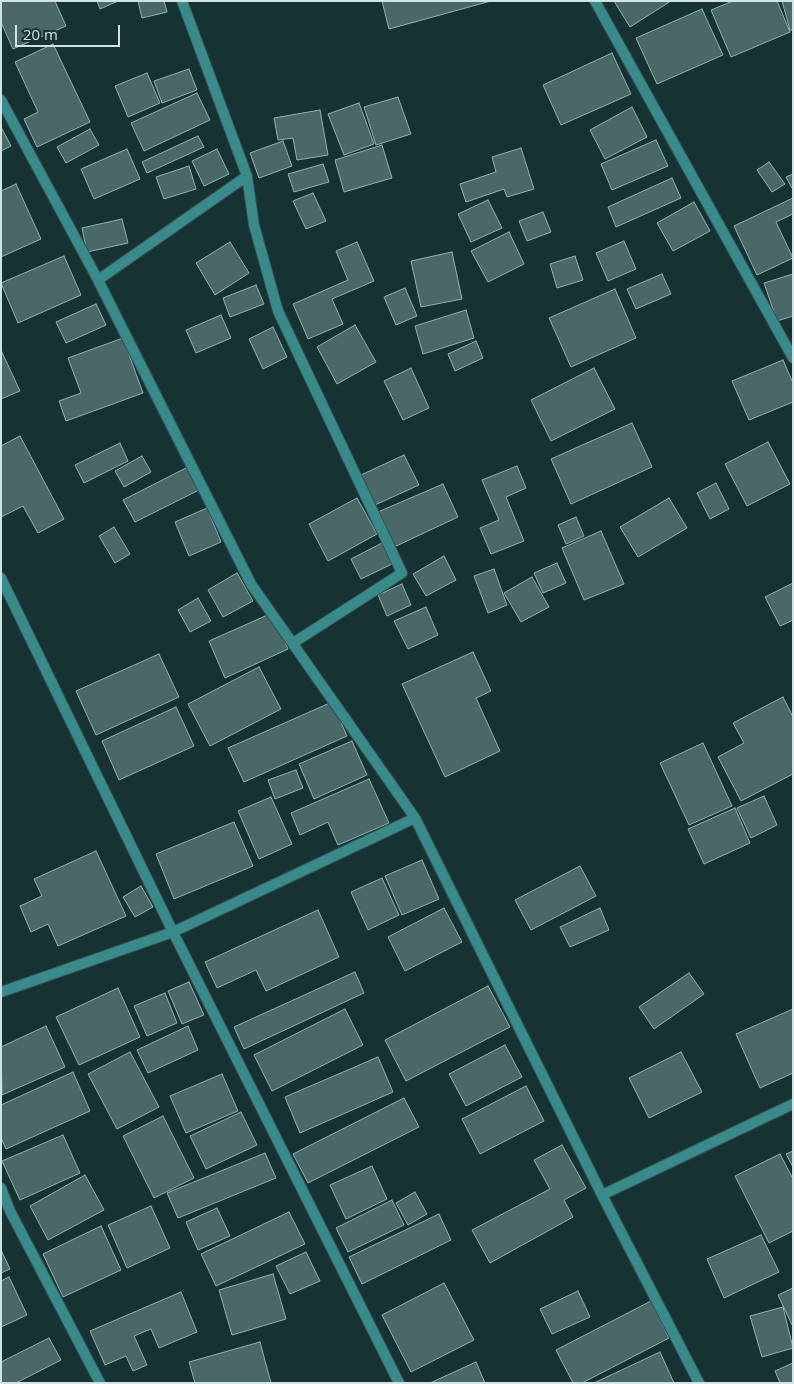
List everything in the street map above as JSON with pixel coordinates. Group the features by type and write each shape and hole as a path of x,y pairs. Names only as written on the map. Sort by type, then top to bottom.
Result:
{"street":[{"path":"182,1 247,176 254,225 278,311 402,573 292,643"},
{"path":"595,1 793,358"},
{"path":"1,100 98,280 251,584 415,818 602,1195 699,1383"},
{"path":"98,280 247,176"},
{"path":"1,578 173,932 399,1383"},
{"path":"1,992 173,932 415,818"},
{"path":"602,1195 793,1104"},
{"path":"1,1188 10,1211 100,1383"}],"building":[{"path":"1,1 55,1 66,26 13,49 1,22"},
{"path":"97,1 118,1 100,9"},
{"path":"138,1 164,1 167,12 142,18"},
{"path":"382,1 491,1 389,29"},
{"path":"614,1 671,1 630,27"},
{"path":"733,1 777,1 790,32 731,57 711,10"},
{"path":"782,1 793,1 793,30 790,30"},
{"path":"702,9 723,55 657,84 636,38"},
{"path":"53,44 90,122 37,147 24,119 38,112 15,62"},
{"path":"612,53 631,94 561,125 543,85"},
{"path":"189,69 197,90 162,103 154,81"},
{"path":"147,73 160,103 128,117 115,86"},
{"path":"197,93 210,120 144,151 131,123"},
{"path":"398,97 411,134 376,145 364,107"},
{"path":"359,103 374,144 344,155 328,114"},
{"path":"632,107 647,137 605,159 590,130"},
{"path":"320,110 328,155 297,160 293,138 278,140 274,118"},
{"path":"1,127 11,146 1,151"},
{"path":"90,129 99,145 66,163 57,147"},
{"path":"198,136 204,147 147,173 142,162"},
{"path":"656,140 668,166 612,190 601,164"},
{"path":"283,141 292,166 259,178 250,153"},
{"path":"382,145 392,178 344,192 335,160"},
{"path":"521,148 534,189 507,197 504,189 466,202 460,184 496,172 492,157"},
{"path":"127,149 140,179 94,199 81,169"},
{"path":"217,149 229,174 204,186 192,161"},
{"path":"769,162 785,184 772,192 757,170"},
{"path":"323,164 329,182 294,192 288,174"},
{"path":"189,166 196,189 164,199 156,177"},
{"path":"793,174 793,190 786,177"},
{"path":"672,178 681,198 616,227 608,207"},
{"path":"16,184 41,239 1,257 1,191"},
{"path":"313,193 326,221 306,229 293,201"},
{"path":"793,198 793,214 776,222 793,258 757,275 734,226"},
{"path":"488,200 502,228 471,242 458,214"},
{"path":"694,202 710,231 673,251 657,223"},
{"path":"543,212 551,232 527,241 519,221"},
{"path":"122,219 128,243 87,252 82,228"},
{"path":"509,232 524,264 488,282 471,251"},
{"path":"624,241 636,269 608,281 596,253"},
{"path":"230,242 249,273 215,295 196,263"},
{"path":"357,242 374,281 332,299 343,324 308,339 293,304 348,280 336,251"},
{"path":"452,252 462,299 421,307 411,261"},
{"path":"64,256 81,295 18,323 1,283"},
{"path":"575,256 583,280 557,288 550,264"},
{"path":"662,274 671,294 636,309 627,289"},
{"path":"793,274 793,316 777,321 764,283"},
{"path":"256,285 264,304 230,317 223,298"},
{"path":"405,288 417,316 396,325 384,297"},
{"path":"615,289 636,338 571,367 549,318"},
{"path":"96,304 106,325 66,343 56,322"},
{"path":"466,310 474,338 423,354 415,326"},
{"path":"221,315 231,338 196,353 186,330"},
{"path":"355,325 376,362 337,384 317,347"},
{"path":"273,327 287,357 263,369 249,339"},
{"path":"123,338 143,393 66,421 59,401 81,393 68,358"},
{"path":"476,341 483,358 455,371 448,354"},
{"path":"1,350 20,391 1,399"},
{"path":"783,360 793,383 793,402 749,420 732,381"},
{"path":"411,368 429,408 403,420 384,381"},
{"path":"594,368 615,409 551,441 531,400"},
{"path":"632,423 652,467 571,504 551,459"},
{"path":"20,436 64,519 38,533 23,506 1,517 1,446"},
{"path":"768,442 790,484 747,506 725,464"},
{"path":"120,443 128,461 84,483 75,465"},
{"path":"404,455 419,485 375,505 361,475"},
{"path":"142,456 151,472 124,487 115,471"},
{"path":"517,466 526,488 506,497 524,541 491,554 480,528 499,520 482,480"},
{"path":"188,467 199,490 135,522 123,500"},
{"path":"716,483 729,509 710,519 697,493"},
{"path":"443,484 458,517 394,547 378,512"},
{"path":"357,498 377,534 328,561 309,524"},
{"path":"669,498 687,528 638,557 620,527"},
{"path":"207,508 221,542 189,556 175,522"},
{"path":"576,517 584,536 566,544 558,525"},
{"path":"114,527 130,554 115,563 99,536"},
{"path":"601,531 624,584 584,600 562,548"},
{"path":"382,543 392,564 361,579 351,559"},
{"path":"444,556 456,580 426,596 413,574"},
{"path":"557,563 566,583 543,593 534,573"},
{"path":"494,569 507,605 488,613 474,576"},
{"path":"237,573 253,601 223,617 208,590"},
{"path":"532,577 549,607 521,622 504,593"},
{"path":"793,583 793,620 780,626 765,597"},
{"path":"402,584 411,605 387,616 378,595"},
{"path":"198,598 211,621 190,632 178,610"},
{"path":"426,607 438,635 408,649 394,621"},
{"path":"272,613 288,649 225,678 209,641"},
{"path":"473,652 491,691 476,698 500,751 445,777 402,684"},
{"path":"159,654 179,697 96,735 76,691"},
{"path":"259,667 281,709 210,746 188,704"},
{"path":"783,697 793,717 793,774 741,801 718,757 744,743 733,723"},
{"path":"332,702 347,736 244,782 228,748"},
{"path":"176,707 194,746 119,780 102,741"},
{"path":"352,741 367,775 314,799 299,764"},
{"path":"703,743 732,806 689,825 660,763"},
{"path":"296,770 303,788 275,799 268,780"},
{"path":"369,779 389,823 338,845 328,822 300,835 291,813"},
{"path":"764,796 777,825 751,838 737,808"},
{"path":"271,797 292,844 259,859 238,811"},
{"path":"735,808 750,843 704,864 688,829"},
{"path":"234,822 253,866 174,899 156,854"},
{"path":"96,851 126,916 58,946 48,924 31,932 20,906 42,896 34,879"},
{"path":"422,860 439,899 402,915 385,876"},
{"path":"580,866 596,896 531,930 515,900"},
{"path":"382,878 399,915 368,930 351,892"},
{"path":"141,886 153,907 135,917 123,897"},
{"path":"444,908 462,942 405,971 388,937"},
{"path":"600,908 609,930 570,947 560,927"},
{"path":"318,910 339,957 266,991 256,970 217,988 205,962"},
{"path":"355,972 364,993 244,1049 234,1027"},
{"path":"689,973 704,994 654,1029 639,1007"},
{"path":"189,982 204,1015 182,1024 168,991"},
{"path":"488,986 510,1027 406,1081 385,1040"},
{"path":"118,988 140,1037 79,1065 56,1017"},
{"path":"165,993 177,1023 147,1036 134,1006"},
{"path":"345,1009 363,1045 272,1091 254,1055"},
{"path":"793,1009 793,1073 760,1088 736,1034"},
{"path":"46,1026 65,1067 2,1095 1,1047"},
{"path":"188,1026 198,1050 148,1073 137,1050"},
{"path":"505,1045 522,1077 466,1106 449,1074"},
{"path":"130,1052 159,1107 117,1129 88,1074"},
{"path":"681,1052 702,1092 649,1118 629,1078"},
{"path":"378,1057 393,1092 300,1133 285,1097"},
{"path":"73,1072 90,1111 6,1149 1,1138 1,1105"},
{"path":"222,1074 238,1111 186,1133 170,1096"},
{"path":"526,1086 544,1121 480,1154 462,1119"},
{"path":"404,1098 419,1127 308,1183 293,1154"},
{"path":"241,1112 257,1145 206,1169 190,1136"},
{"path":"163,1116 194,1178 154,1198 123,1136"},
{"path":"63,1135 80,1173 20,1200 2,1161"},
{"path":"562,1145 586,1188 564,1200 573,1217 490,1263 472,1230 550,1189 534,1160"},
{"path":"793,1151 793,1167 786,1154"},
{"path":"265,1153 276,1178 178,1218 167,1193"},
{"path":"780,1154 793,1179 793,1231 769,1243 735,1176"},
{"path":"372,1166 387,1199 346,1219 330,1185"},
{"path":"85,1175 104,1210 48,1240 30,1206"},
{"path":"415,1192 427,1214 408,1225 396,1203"},
{"path":"392,1200 404,1225 348,1252 336,1228"},
{"path":"151,1206 170,1248 127,1268 108,1225"},
{"path":"217,1208 230,1236 198,1250 186,1222"},
{"path":"289,1212 305,1244 216,1286 201,1254"},
{"path":"439,1214 451,1240 362,1284 349,1257"},
{"path":"101,1226 121,1270 63,1297 43,1254"},
{"path":"761,1235 779,1272 724,1298 707,1259"},
{"path":"1,1250 10,1269 1,1273"},
{"path":"306,1252 320,1281 290,1294 276,1266"},
{"path":"273,1274 286,1319 232,1335 219,1290"},
{"path":"9,1277 27,1315 1,1327 1,1281"},
{"path":"444,1283 474,1340 411,1372 382,1315"},
{"path":"793,1288 793,1327 778,1295"},
{"path":"578,1291 590,1317 552,1334 540,1309"},
{"path":"181,1292 197,1332 159,1348 151,1329 134,1336 147,1365 133,1371 126,1356 105,1365 90,1331"},
{"path":"651,1301 669,1338 582,1383 573,1383 556,1350"},
{"path":"783,1307 793,1348 762,1357 750,1316"},
{"path":"49,1338 61,1360 16,1383 1,1383 1,1362"},
{"path":"260,1342 271,1383 195,1383 189,1362"},
{"path":"660,1352 674,1383 594,1383"},
{"path":"476,1362 485,1383 430,1383"},
{"path":"793,1363 793,1383 780,1383 775,1371"}]}
